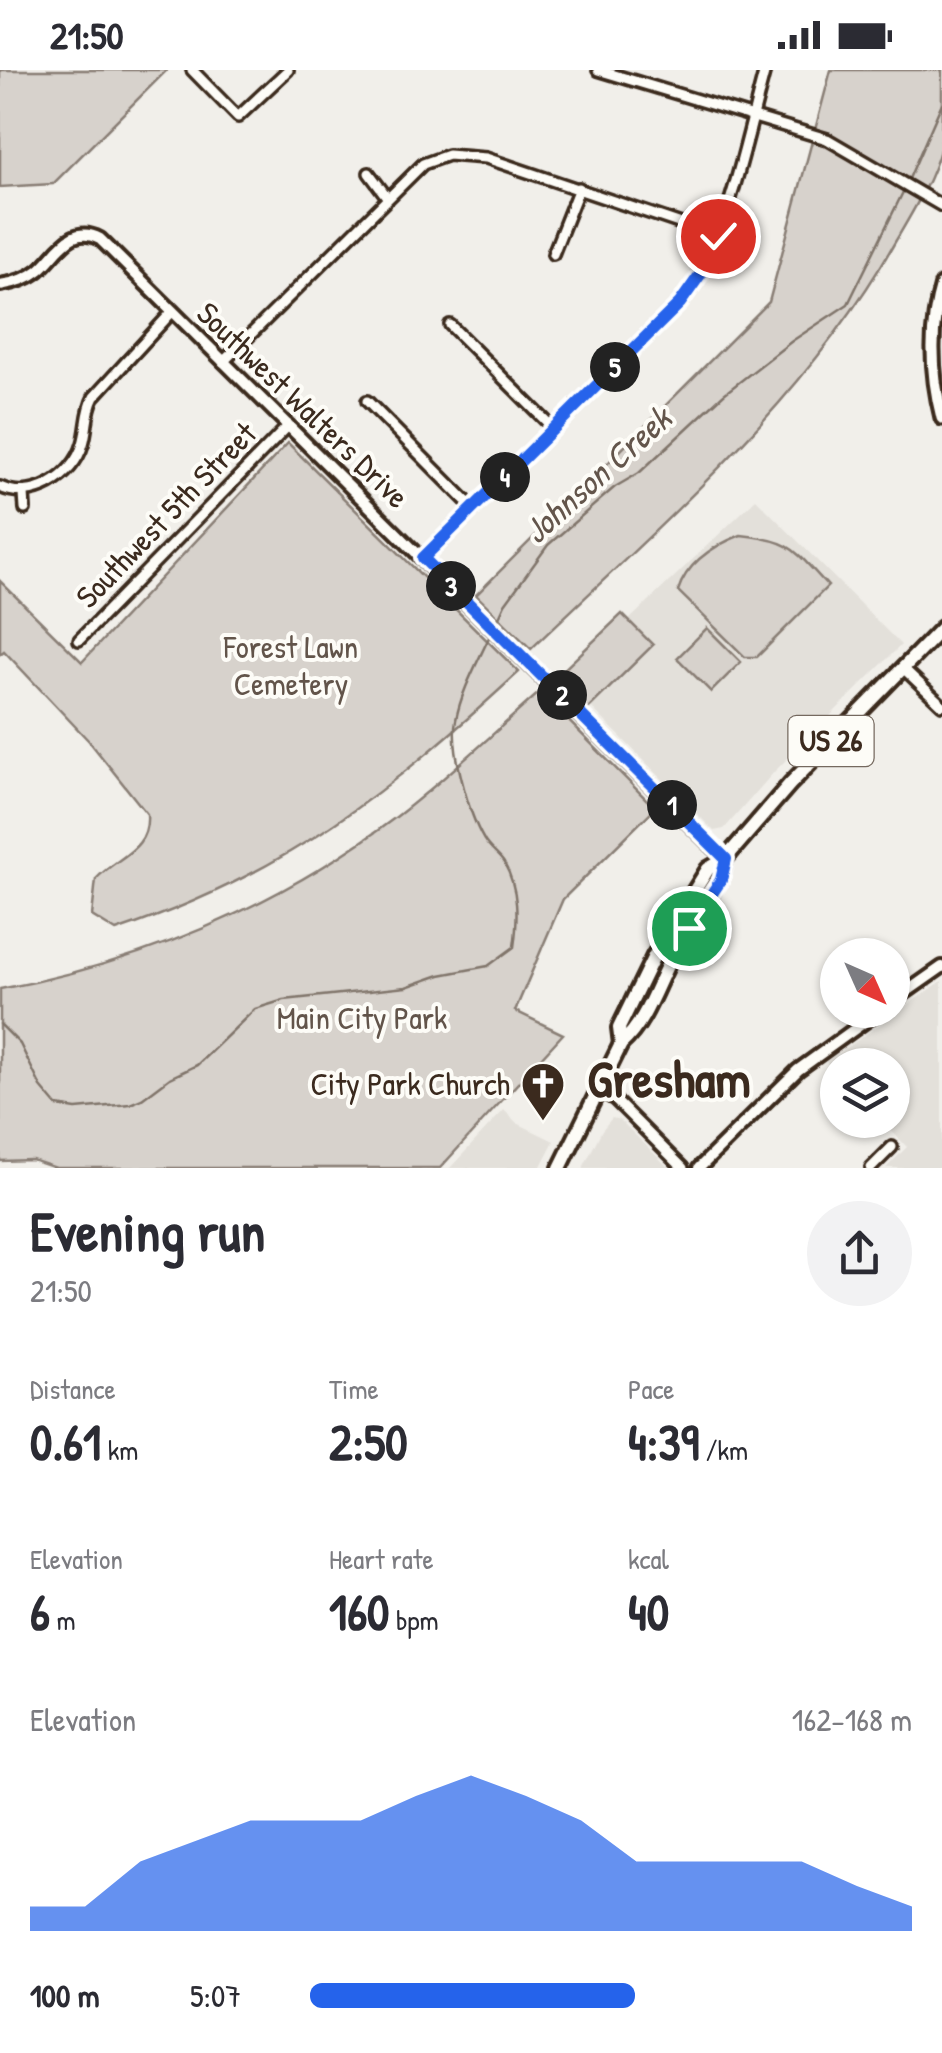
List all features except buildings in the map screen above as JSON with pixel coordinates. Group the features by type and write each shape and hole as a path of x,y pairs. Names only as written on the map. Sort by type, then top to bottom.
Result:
{"main road":[{"path":"942,284 935,310 933,361 942,418"},
{"name":"US 26","path":"560,1168 620,1044 635,1032 674,954 721,880 726,859 790,784 942,628"}],"street":[{"path":"192,70 238,117 288,70"},
{"path":"598,70 827,139 939,204"},
{"path":"636,81 639,70"},
{"path":"423,558 680,303 702,272 718,236 766,70"},
{"path":"223,362 387,197 423,164 448,155 486,158 718,236"},
{"path":"369,173 387,197"},
{"path":"553,254 578,188"},
{"name":"Southwest Walters Drive","path":"0,285 32,275 66,241 87,234 100,239 726,859"},
{"path":"0,486 24,494 52,483 70,466 83,444 94,396 172,312"},
{"path":"450,326 553,428"},
{"path":"366,401 474,509"},
{"name":"Southwest 5th Street","path":"78,640 289,425"},
{"path":"24,494 25,509"},
{"path":"903,668 942,705"},
{"path":"910,989 942,967"},
{"path":"699,1168 798,1070 856,1028"},
{"path":"599,1090 616,1100 683,1168"},
{"path":"871,1168 892,1147"}],"shaded area":[{"path":"756,499 901,645 775,771 724,829 714,831 591,707 652,645 628,621"},
{"path":"942,981 942,1168 886,1168 907,1147 898,1138 910,1138 910,1048 846,1048 875,1028 910,1028 910,1003"},
{"path":"504,1110 517,1123 554,1141 540,1168 450,1168"},
{"path":"612,1118 620,1120 669,1168 583,1168"}],"green space":[{"path":"0,70 167,70 53,184 0,187"},
{"path":"831,70 942,70 941,146 921,196 859,301 775,408 680,507 531,649 476,595 769,302"},
{"name":"Forest Lawn Cemetery","path":"288,443 519,672 426,755 333,825 233,883 116,931 92,916 96,879 138,844 147,826 147,814 89,741 4,651 0,654 0,581 82,662"},
{"path":"741,535 783,544 828,586 757,657 745,657 678,591 688,571 703,556"},
{"path":"622,614 653,645 587,710 555,678"},
{"path":"707,628 741,662 711,692 677,658"},
{"name":"Main City Park","path":"540,692 655,808 563,899 515,1011 563,1034 440,1168 56,1168 32,1160 0,1161 0,989 54,978 157,946 208,926 305,878 415,802"}],"waterway":[{"name":"Johnson Creek","path":"908,181 942,103"},
{"name":"Johnson Creek","path":"495,626 505,604 548,545 615,487 639,473 724,394 848,304 905,188"},
{"name":"Johnson Creek","path":"0,1024 20,1044 41,1087 57,1106 76,1109 130,1104 197,1065 255,1009 284,1000 406,987 440,975 488,966 514,947 517,915 512,883 504,863 478,829 462,781 456,747 458,709 491,633"}],"place":[{"name":"City Park Church","path":"543,1122"}],"district":[{"name":"Gresham","path":"669,1079"}],"route":[{"path":"689,928 721,880 726,859 423,558 680,303 702,272 718,236"}]}
